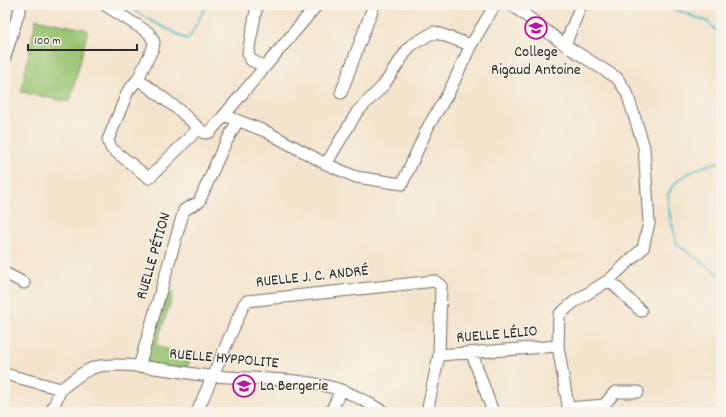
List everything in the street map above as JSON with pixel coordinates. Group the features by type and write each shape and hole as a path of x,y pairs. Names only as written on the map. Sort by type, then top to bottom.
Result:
{"street":[{"path":"105,5 149,33 154,42 153,48 138,79 128,91 108,140 111,148 147,178 152,177 199,128"},
{"path":"257,5 248,53 251,60 265,67"},
{"path":"138,79 179,110 204,133 210,132 317,5"},
{"path":"341,93 374,5"},
{"path":"224,115 237,122 267,132 326,164 356,177 402,184 429,125 449,92 471,45 495,5"},
{"path":"512,5 565,45 617,78 627,93 644,147 649,223 643,248 609,280 574,302 559,315 558,346 569,410 604,405 615,392 638,392"},
{"path":"565,45 581,5"},
{"path":"5,57 23,6"},
{"path":"326,164 357,112 385,83 412,43 434,32 471,45"},
{"name":"RUELLE PÉTION","path":"139,367 184,210 199,202 222,150 237,122"},
{"path":"5,273 24,283"},
{"path":"609,280 641,311"},
{"name":"RUELLE J. C. ANDRÉ","path":"214,376 247,300 435,281 441,286 439,355"},
{"name":"RUELLE LÉLIO","path":"439,355 472,354 558,346"},
{"path":"472,354 493,412"},
{"path":"427,412 439,355"},
{"name":"RUELLE HYPPOLITE","path":"61,388 78,376 98,366 119,365 214,376 311,383 341,390 384,412"},
{"path":"5,374 61,388 51,412"},
{"path":"197,412 214,376"},
{"path":"331,412 341,390"}],"green space":[{"path":"36,19 88,30 70,102 21,92"},
{"path":"168,292 174,292 156,345 191,358 186,370 144,365"}],"waterway":[{"path":"129,5 135,8 136,12 142,16 188,40 207,5"},
{"path":"664,5 708,22 721,35"},
{"path":"721,161 687,174 679,180 669,193 668,201 670,217 677,244 721,276"}],"place":[{"name":"College Rigaud Antoine","path":"536,28"},
{"name":"La Bergerie","path":"244,386"}]}
